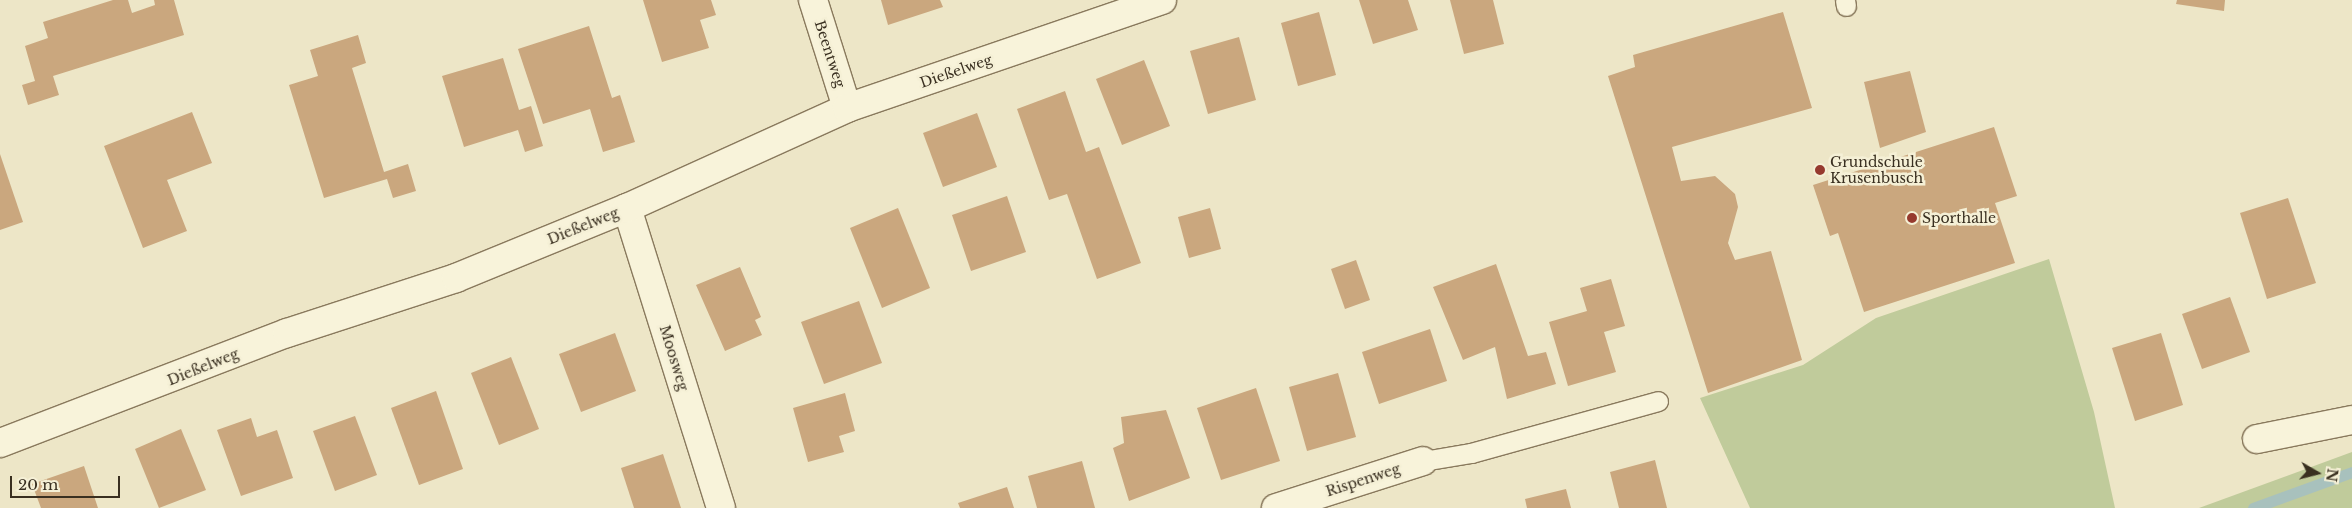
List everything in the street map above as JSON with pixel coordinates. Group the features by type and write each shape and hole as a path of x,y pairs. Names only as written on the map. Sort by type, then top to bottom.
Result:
{"street":[{"name":"Beentweg","path":"813,0 847,108"},
{"name":"Dießelweg","path":"0,443 287,333 456,278 627,208 847,108 1162,0"},
{"name":"Moosweg","path":"627,208 721,508"},
{"path":"2257,439 2352,420"},
{"name":"Rispenweg","path":"1276,508 1423,461"}],"lane":[{"path":"1423,461 1471,453 1658,401"}],"green space":[{"path":"2049,259 2094,412 2115,508 1750,508 1700,398 1803,365 1876,318"},
{"path":"2352,452 2352,508 2199,508"}],"building":[{"path":"113,0 128,0 132,13 155,5 154,0 174,0 184,35 53,76 59,95 28,105 22,85 35,81 25,46 48,38 43,22"},
{"path":"643,0 711,0 716,15 700,20 709,48 662,62"},
{"path":"881,0 940,0 943,7 888,25"},
{"path":"1359,0 1408,0 1418,30 1373,44"},
{"path":"1450,0 1493,0 1504,44 1464,54"},
{"path":"2177,0 2225,0 2224,11 2176,4"},
{"path":"1319,12 1336,75 1298,86 1281,23"},
{"path":"1783,12 1812,108 1672,147 1681,181 1715,176 1735,194 1738,207 1728,243 1735,260 1771,251 1802,360 1708,393 1608,76 1635,67 1633,55"},
{"path":"589,26 612,98 620,95 635,142 603,152 590,109 543,124 518,49"},
{"path":"358,35 366,63 352,68 384,172 408,164 416,191 393,198 387,179 324,198 289,85 318,76 310,50"},
{"path":"1239,37 1256,100 1208,114 1190,51"},
{"path":"503,58 519,110 531,106 543,146 525,152 518,130 464,147 442,76"},
{"path":"1144,60 1170,126 1122,145 1096,79"},
{"path":"1910,71 1926,132 1880,148 1864,82"},
{"path":"1065,91 1086,152 1099,147 1141,263 1097,279 1067,194 1049,200 1017,109"},
{"path":"192,112 212,163 167,180 187,231 143,248 104,146"},
{"path":"977,113 997,167 943,187 923,133"},
{"name":"Sporthalle","path":"1994,127 2017,196 1995,203 2015,263 1864,312 1838,233 1830,236 1813,185"},
{"path":"0,154 23,222 0,230"},
{"path":"1007,196 1026,252 971,271 952,215"},
{"path":"2288,198 2316,283 2267,299 2240,213"},
{"path":"898,208 930,288 882,308 850,228"},
{"path":"1210,208 1221,249 1189,258 1178,217"},
{"path":"1356,260 1370,300 1345,309 1331,269"},
{"path":"1496,264 1528,356 1546,352 1556,384 1507,399 1495,347 1463,360 1433,287"},
{"path":"740,267 761,317 755,320 762,335 725,351 696,285"},
{"path":"1611,279 1625,326 1604,332 1616,372 1568,386 1549,322 1587,311 1580,288"},
{"path":"2230,297 2250,352 2202,369 2182,314"},
{"path":"859,301 882,363 824,384 801,322"},
{"path":"1430,329 1447,381 1379,404 1362,352"},
{"path":"615,333 636,391 581,412 559,354"},
{"path":"2161,333 2183,405 2135,421 2112,348"},
{"path":"511,357 539,429 499,445 471,373"},
{"path":"1338,373 1356,437 1307,451 1289,387"},
{"path":"1256,388 1280,461 1221,480 1197,408"},
{"path":"436,391 463,469 419,485 391,408"},
{"path":"845,393 855,431 839,436 844,452 808,462 793,408"},
{"path":"1166,410 1190,478 1129,501 1113,448 1124,443 1121,417"},
{"path":"355,416 377,475 335,491 313,431"},
{"path":"251,418 257,437 277,430 293,478 241,496 217,430"},
{"path":"181,429 206,490 159,508 135,449"},
{"path":"663,454 681,508 634,508 621,468"},
{"path":"1655,460 1667,508 1619,508 1610,472"},
{"path":"1082,461 1095,508 1037,508 1028,476"},
{"path":"84,466 98,508 41,508 32,484"},
{"path":"1007,487 1014,508 960,508 958,503"},
{"path":"1566,489 1571,508 1527,508 1525,499"}],"waterway":[{"path":"2253,508 2352,472"}],"place":[{"name":"Grundschule Krusenbusch","path":"1820,170"},
{"name":"Sporthalle","path":"1912,218"}]}
